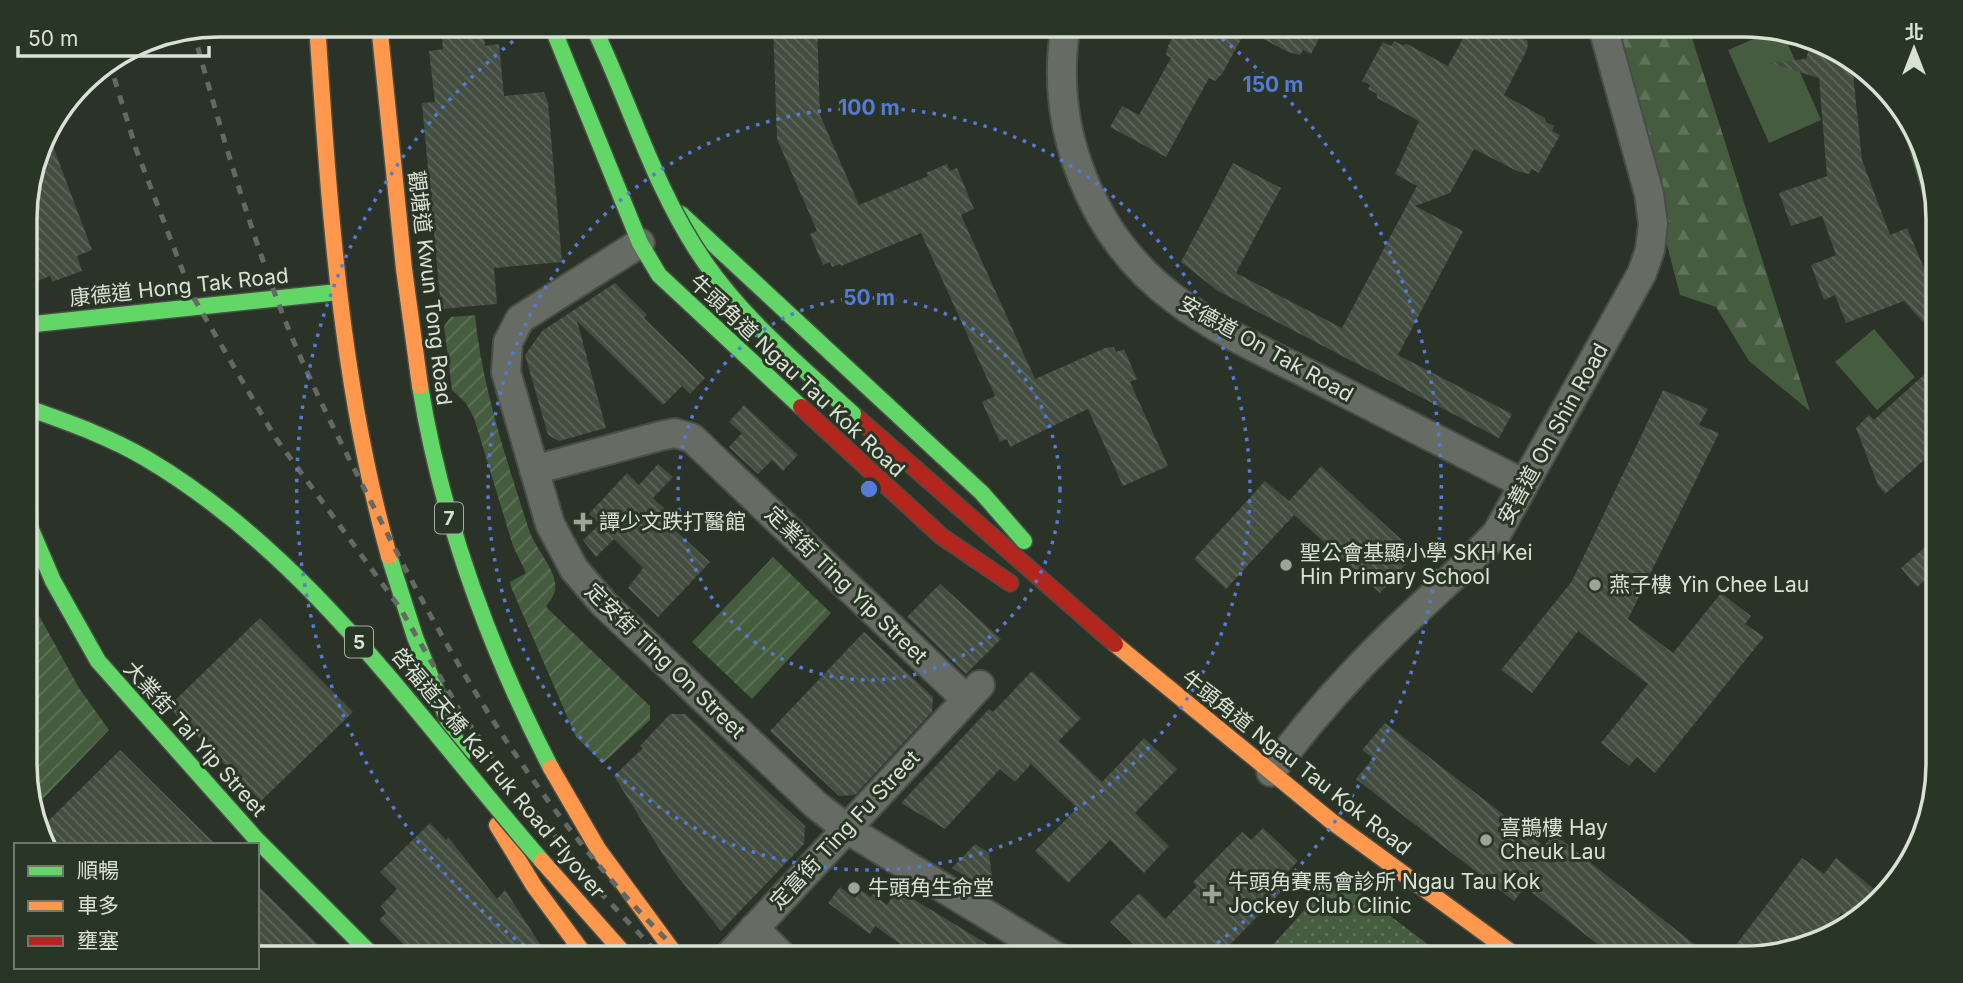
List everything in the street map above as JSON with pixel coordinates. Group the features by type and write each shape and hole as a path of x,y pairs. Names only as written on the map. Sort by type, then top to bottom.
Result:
{"main road":[{"path":"318,37 338,292 370,482 431,683 463,760 498,827 534,886 578,946"},
{"name":"觀塘道 Kwun Tong Road","path":"380,37 413,349 435,463 453,530 492,640 555,774 611,869 669,946"},
{"path":"382,58 389,37"},
{"name":"牛頭角道 Ngau Tau Kok Road","path":"557,37 640,243 672,290 941,536 1011,584 1053,595"},
{"name":"牛頭角道 Ngau Tau Kok Road","path":"598,37 654,170 704,260 754,321 1053,595 1304,801 1503,946"},
{"name":"牛頭角道 Ngau Tau Kok Road","path":"591,117 622,156"},
{"name":"牛頭角道 Ngau Tau Kok Road","path":"639,174 982,492 1038,560 1053,595"},
{"name":"康德道 Hong Tak Road","path":"37,324 338,292"},
{"name":"啓福道天橋 Kai Fuk Road Flyover","path":"37,411 79,423 178,477 270,552 330,610 376,660 480,789 617,946"},
{"name":"大業街 Tai Yip Street","path":"37,544 53,581 98,661 257,840 363,946"},
{"name":"啓福道天橋 Kai Fuk Road Flyover","path":"486,821 590,946"}],"street":[{"name":"安德道 On Tak Road","path":"1065,37 1061,83 1069,137 1076,162 1114,237 1151,279 1174,299 1227,332 1522,483"},
{"name":"安善道 On Shin Road","path":"1270,772 1303,727 1391,635 1464,568 1497,533 1522,483 1642,273 1650,250 1653,224 1649,194 1606,37"},
{"name":"定安街 Ting On Street","path":"640,243 520,319 508,342 506,372 550,524 580,579 603,604 816,805 846,829 1038,946"},
{"name":"定業街 Ting Yip Street","path":"534,470 660,436 675,433 692,438 973,692"},
{"name":"定富街 Ting Fu Street","path":"773,946 754,928 973,692"},
{"path":"738,946 754,928"}],"green space":[{"path":"1613,37 1692,37 1810,411 1749,361 1716,307 1680,295"},
{"path":"1757,38 1787,42 1821,120 1769,143 1728,50"},
{"path":"475,315 483,370 504,451 529,530 554,577 555,590 546,607 650,706 650,720 603,763 576,737 511,587 510,582 526,573 513,546 474,418 466,403 452,390 444,326 451,317"},
{"path":"1874,329 1915,377 1877,410 1835,362"},
{"path":"773,557 831,613 752,699 692,642"},
{"path":"37,612 79,688 109,730 41,801 37,764"},
{"path":"1336,875 1430,946 1272,946"}],"building":[{"path":"442,37 484,37 485,46 499,44 504,96 544,92 548,103 562,262 494,268 497,304 441,309 422,103 435,102 429,51 443,49"},
{"path":"773,37 817,37 820,115 859,205 928,176 926,173 947,164 950,171 957,168 974,209 961,215 1035,379 1105,348 1114,347 1116,352 1124,349 1137,379 1130,382 1168,466 1123,486 1088,409 1010,447 1007,439 1000,442 982,402 995,396 921,233 841,266 832,267 830,262 823,265 810,234 817,231 777,139"},
{"path":"1172,37 1242,37 1222,74 1215,81 1209,78 1166,157 1110,127 1122,106 1139,115 1171,58 1166,55"},
{"path":"1259,37 1320,37 1311,54 1303,50 1300,55 1288,52"},
{"path":"1464,37 1521,37 1528,41 1527,50 1504,95 1545,118 1546,122 1554,126 1552,131 1560,135 1539,173 1532,169 1529,174 1517,171 1474,149 1450,193 1415,206 1463,231 1398,355 1512,414 1499,438 1218,291 1181,262 1233,163 1281,188 1236,273 1342,328 1417,186 1395,174 1419,121 1377,98 1377,94 1368,89 1370,85 1362,81 1383,42 1391,46 1394,41 1407,44 1448,66"},
{"path":"1809,49 1853,73 1862,160 1890,235 1907,228 1926,269 1926,325 1904,301 1846,323 1835,295 1824,300 1811,265 1836,255 1822,216 1791,226 1779,193 1827,176 1819,78 1769,63 1806,59"},
{"path":"53,145 92,250 77,256 82,271 52,282 50,276 37,281 37,207 46,160"},
{"path":"615,283 647,315 644,318 705,378 690,394 682,386 663,405 577,321 606,428 559,441 548,435 525,355 542,331"},
{"path":"1926,373 1926,458 1885,494 1878,485 1856,428 1869,415 1874,420"},
{"name":"燕子樓 Yin Chee Lau","path":"1663,390 1708,409 1699,425 1719,433 1628,619 1673,653 1721,593 1751,616 1745,624 1764,637 1655,773 1637,757 1629,766 1601,743 1648,684 1578,631 1532,693 1501,670 1572,581"},
{"path":"744,405 798,455 783,471 772,460 758,474 729,447 742,433 729,422"},
{"path":"658,464 673,477 653,498 668,512 662,518 710,562 658,617 628,588 643,568 614,539 596,557 583,540 600,524 589,514 627,473 639,485"},
{"path":"1321,466 1416,553 1380,593 1294,515 1226,589 1194,559 1265,481 1289,501"},
{"path":"1926,546 1926,580 1917,587 1901,568"},
{"path":"940,584 1001,639 966,674 907,617"},
{"path":"260,618 353,712 261,801 168,707"},
{"path":"864,632 933,697 932,712 855,795 839,796 770,731"},
{"path":"1032,671 1081,718 1059,741 1102,782 1144,738 1177,769 1135,813 1169,846 1144,873 1110,840 1068,883 1035,851 1077,808 1031,764 1015,782 1000,769 945,829 901,803 989,709 993,712"},
{"path":"670,714 685,714 805,826 804,844 721,931 672,869 614,776 643,748 640,746"},
{"name":"喜鵲樓 Hay Cheuk Lau","path":"1385,723 1544,846 1554,834 1697,946 1600,946 1525,887 1514,901 1356,779 1373,758 1362,750"},
{"path":"120,750 214,843 55,843 47,822"},
{"path":"430,823 446,840 448,837 497,899 505,890 541,946 405,946 379,920 386,913 381,906 397,889 380,872"},
{"path":"1263,828 1298,861 1277,883 1284,889 1229,946 1135,946 1110,922 1139,893 1165,919 1197,886 1193,882 1242,832 1251,840"},
{"path":"975,844 989,853 994,894 952,868"},
{"path":"1802,858 1824,874 1836,858 1875,890 1845,916 1841,913 1834,922 1803,937 1780,943 1735,946"},
{"path":"259,887 320,946 259,946"},
{"path":"840,887 855,898 861,890 871,897 873,894 887,905 897,889 990,946 903,946 875,926 870,934 828,903"}],"railway":[{"path":"195,38 256,241 281,310 332,425 419,595 484,707 519,760 596,862 673,946"},
{"path":"112,72 136,149 192,295 275,437 400,608 460,711 505,774 600,892 651,946"}],"traffic: fast":[{"path":"556,37 640,243 659,275 801,407"},
{"path":"598,37 671,205 704,261 755,323 853,414"},
{"path":"681,214 982,493 1024,541"},
{"path":"37,324 338,292"},
{"path":"420,386 441,485 470,582 507,677 551,768"},
{"path":"37,411 102,436 147,459 206,499 261,543 360,643 542,861"},
{"path":"37,544 53,581 98,661 257,840 363,946"},
{"path":"389,556 415,637 462,756"}],"traffic: slow":[{"path":"318,37 332,225 348,358 372,491 389,556"},
{"path":"380,37 404,269 420,386"},
{"path":"1115,644 1331,821 1503,946"},
{"path":"551,768 598,849 669,946"},
{"path":"497,825 534,886 578,946"},
{"path":"542,861 617,946"}],"traffic: jam":[{"path":"801,407 941,536 1010,583"},
{"path":"853,414 1115,644"}],"place":[{"name":"譚少文跌打醫館","path":"583,522"},
{"name":"聖公會基顯小學 SKH Kei Hin Primary School","path":"1286,565"},
{"name":"燕子樓 Yin Chee Lau","path":"1595,585"},
{"name":"喜鵲樓 Hay Cheuk Lau","path":"1486,840"},
{"name":"牛頭角生命堂","path":"854,888"},
{"name":"牛頭角賽馬會診所 Ngau Tau Kok Jockey Club Clinic","path":"1212,894"}]}
